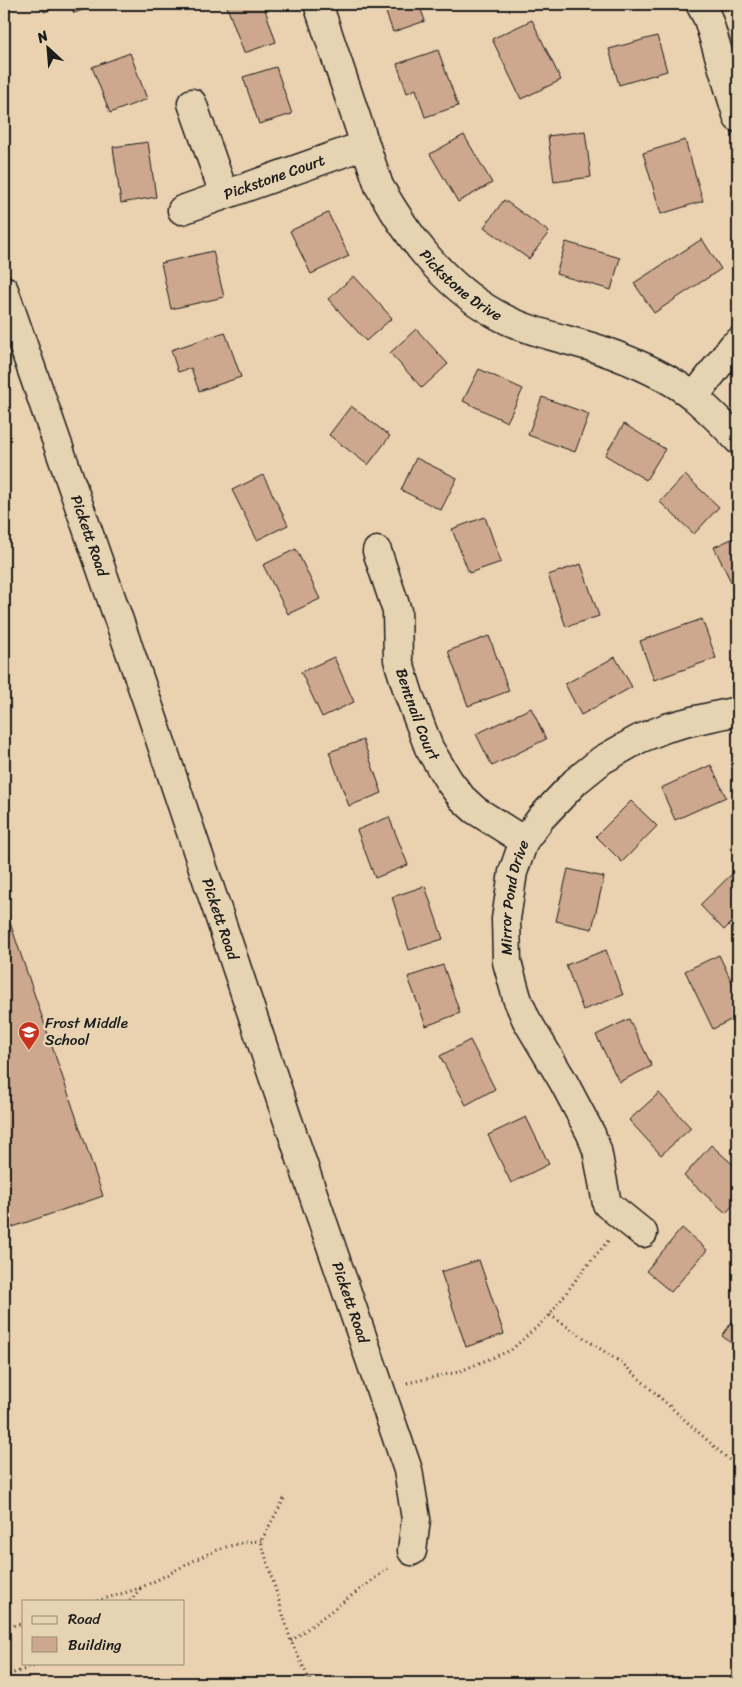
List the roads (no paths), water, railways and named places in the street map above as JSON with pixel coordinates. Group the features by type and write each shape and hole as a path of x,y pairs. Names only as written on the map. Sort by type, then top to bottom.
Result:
{"street":[{"name":"Pickstone Drive","path":"318,4 379,186 398,218 423,253 466,295 494,313 525,328 598,349 652,370 694,397 738,440"},
{"path":"700,4 708,19 738,118"},
{"path":"192,103 224,194"},
{"name":"Pickstone Court","path":"182,210 365,145"},
{"name":"Pickett Road","path":"4,290 150,707 408,1470 414,1497 416,1519 412,1551"},
{"path":"694,397 738,342"},
{"name":"Bentnail Court","path":"377,551 397,611 398,660 429,748 462,798 475,810 524,841"},
{"name":"Mirror Pond Drive","path":"634,1226 607,1204 597,1150 591,1134 563,1081 526,1019 517,998 507,962 506,919 513,872 524,841 540,818 576,781 602,760 639,739 666,728 692,720 738,711"}],"place":[{"name":"Frost Middle School","path":"29,1051"}]}
